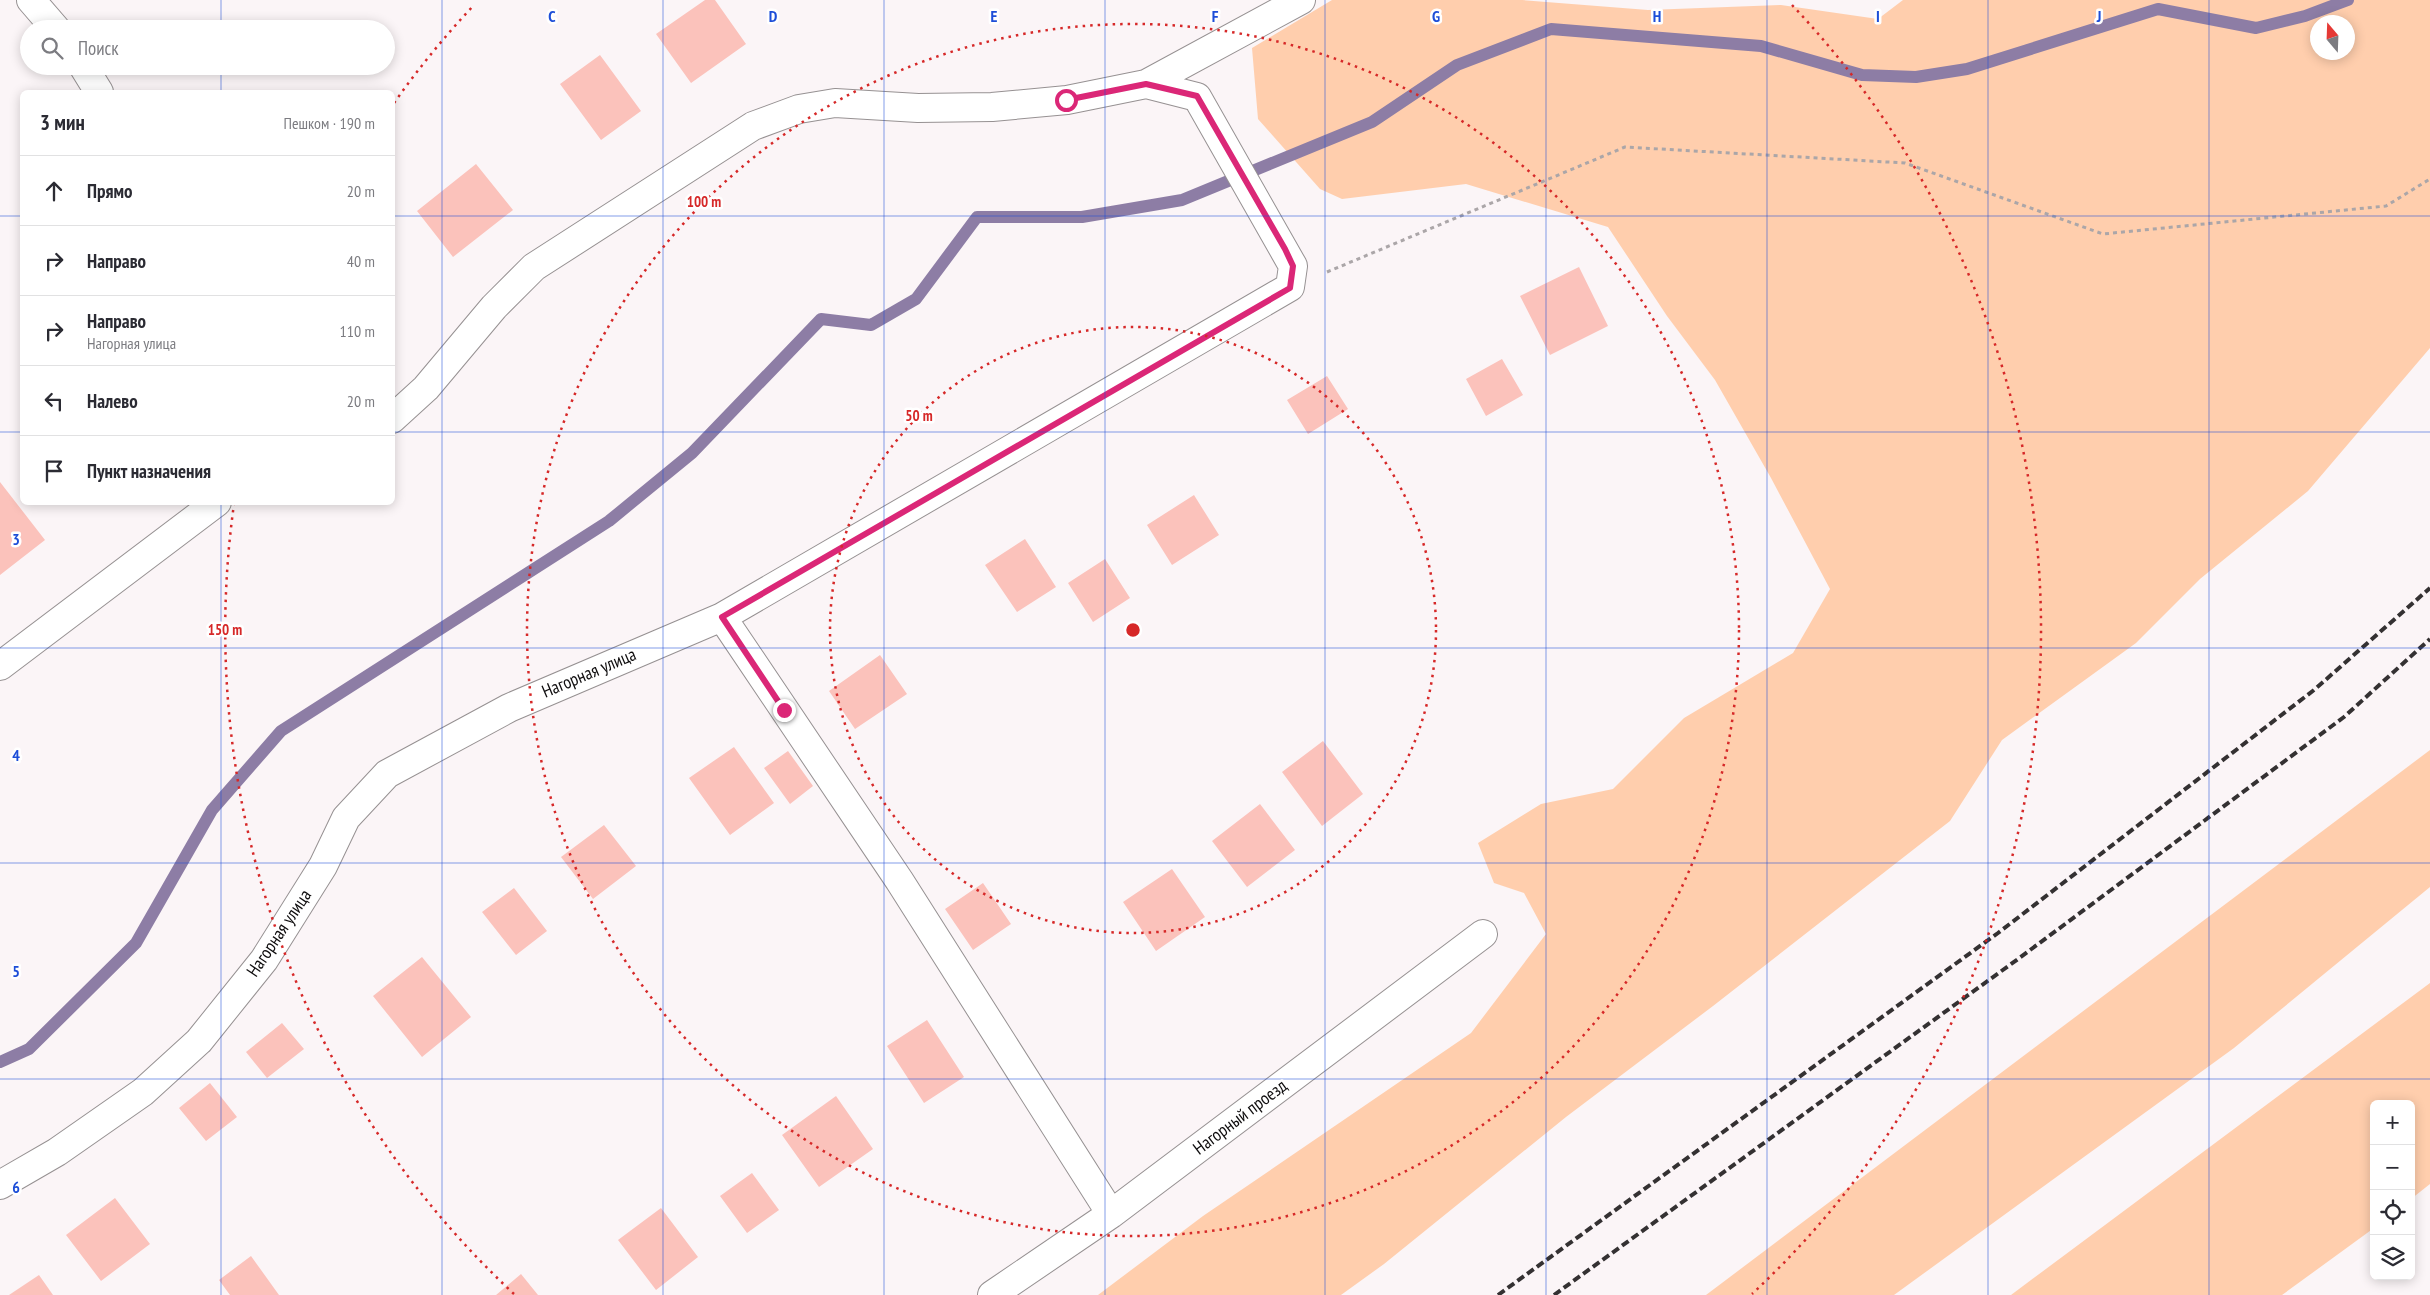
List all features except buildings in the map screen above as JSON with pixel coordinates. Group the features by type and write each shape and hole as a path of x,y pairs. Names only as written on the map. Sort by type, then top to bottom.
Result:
{"street":[{"path":"31,0 48,20"},
{"path":"395,416 426,388 494,308 534,267 753,126 799,109 835,103 918,108 992,107 1066,100 1146,84 1301,0"},
{"path":"89,75 98,90"},
{"path":"1146,84 1197,96 1285,249 1293,266 1290,288"},
{"name":"Нагорная улица","path":"0,1185 57,1152 143,1092 199,1041 264,960 323,866 346,818 387,774 509,708 722,617 1290,288"},
{"path":"0,666 213,505"},
{"path":"722,617 899,880 1111,1214"},
{"name":"Нагорный проезд","path":"992,1295 1111,1214 1483,934"}],"path":[{"path":"1290,288 1625,147 1905,163 2103,234 2386,206 2430,179"}],"shaded area":[{"path":"1332,0 1522,0 1648,10 1781,5 1878,19 1903,0 2430,0 2430,348 2308,491 2200,579 2136,643 2002,740 1950,821 1713,1006 1566,1117 1384,1264 1341,1295 1098,1295 1203,1216 1471,1033 1546,934 1524,893 1494,883 1478,843 1541,804 1613,789 1684,718 1793,653 1830,589 1771,478 1715,380 1667,316 1608,227 1466,184 1342,199 1320,189 1258,119 1252,48"},
{"path":"2430,750 2430,887 2234,1048 1894,1295 1706,1295"},
{"path":"2430,983 2430,1184 2415,1196 2415,1100 2370,1100 2370,1231 2282,1295 2011,1295"}],"waterway":[{"path":"0,1062 29,1049 136,943 212,810 281,731 609,521 692,453 821,319 871,325 916,299 977,217 1082,217 1182,200 1372,122 1457,65 1551,29 1761,46 1862,75 1916,77 1967,69 2158,9 2256,28 2305,16 2348,0"}],"railway":[{"path":"1498,1295 1998,933 2314,690 2430,588"},
{"path":"1554,1295 2018,959 2344,717 2430,639"}],"route":[{"path":"784,710 722,617 1290,288 1293,266 1285,249 1197,96 1146,84 1066,100"}]}
